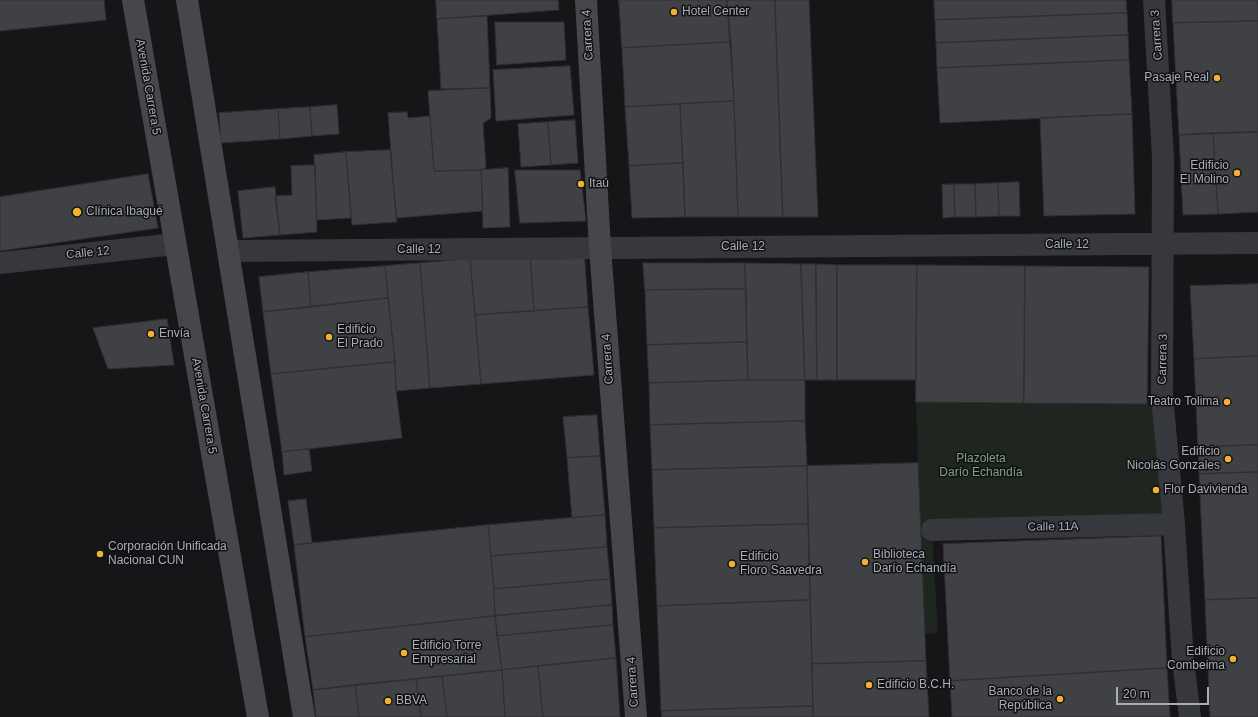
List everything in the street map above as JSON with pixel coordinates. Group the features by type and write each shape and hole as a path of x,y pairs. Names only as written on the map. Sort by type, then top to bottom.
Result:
{"main road":[{"name":"Avenida Carrera 5","path":"133,0 258,717"},
{"path":"187,0 304,717"},
{"name":"Carrera 4","path":"586,0 600,248 636,717"}],"street":[{"name":"Carrera 3","path":"1154,0 1163,158 1164,244 1162,396 1190,717"},
{"name":"Calle 12","path":"0,263 175,244"},
{"name":"Calle 12","path":"228,251 1258,244"},
{"name":"Calle 11A","path":"932,530 1174,524"}],"green space":[{"name":"Plazoleta Darío Echandía","path":"1162,396 1174,524 932,530 938,633 924,634 916,402 1147,404"}],"building":[{"path":"0,0 104,0 106,20 0,31"},
{"path":"436,0 558,0 559,10 437,19"},
{"path":"619,0 727,0 731,42 622,48"},
{"path":"727,0 775,0 783,217 738,217 734,101"},
{"path":"775,0 809,0 818,217 783,217"},
{"path":"934,0 1126,0 1127,13 935,20"},
{"path":"1172,0 1258,0 1258,21 1173,23"},
{"path":"1127,13 1128,35 936,43 935,20"},
{"path":"487,16 490,88 441,89 437,19"},
{"name":"Pasaje Real","path":"1258,21 1258,132 1179,135 1173,23"},
{"path":"495,22 564,22 566,60 497,65"},
{"path":"1128,35 1129,60 937,68 936,43"},
{"path":"731,42 734,101 625,107 622,48"},
{"path":"1129,60 1132,114 940,123 937,68"},
{"path":"570,66 574,115 496,121 493,70"},
{"path":"490,88 491,118 483,123 486,168 481,170 434,171 428,91"},
{"path":"734,101 738,217 685,217 680,104"},
{"path":"680,104 683,163 629,166 625,107"},
{"path":"337,105 339,134 312,136 310,107"},
{"path":"310,107 312,136 280,139 278,109"},
{"path":"278,109 280,139 221,143 219,113"},
{"path":"407,112 408,118 430,116 434,171 481,170 483,211 396,218 388,113"},
{"path":"1132,114 1135,214 1044,216 1040,118"},
{"path":"575,120 578,163 551,165 548,122"},
{"path":"548,122 551,165 521,167 518,124"},
{"name":"Edificio El Molino","path":"1258,132 1258,212 1218,214 1213,133"},
{"path":"1213,133 1218,214 1183,215 1179,135"},
{"path":"390,150 397,222 352,225 346,152"},
{"path":"346,152 351,218 317,220 314,155"},
{"path":"683,163 685,217 632,218 629,166"},
{"path":"315,165 317,232 280,235 275,196 292,195 291,166"},
{"path":"508,168 510,227 483,228 481,170"},
{"path":"515,170 580,170 586,221 520,223"},
{"name":"Clínica Ibagué","path":"148,174 158,228 0,251 0,197"},
{"path":"1019,182 1020,216 999,216 998,183"},
{"path":"998,183 999,216 976,217 975,184"},
{"path":"954,184 975,184 976,217 955,217"},
{"path":"954,184 955,217 943,218 942,185"},
{"path":"275,187 280,235 243,238 238,191"},
{"path":"584,249 588,307 534,311 530,254"},
{"path":"530,254 534,311 475,315 470,259"},
{"path":"470,259 481,384 430,388 420,263"},
{"path":"420,263 430,388 396,391 395,362 385,266"},
{"path":"643,263 745,263 746,289 645,290"},
{"path":"745,263 801,264 805,380 748,380"},
{"path":"801,264 816,264 817,380 805,380"},
{"path":"816,264 837,265 837,380 817,380"},
{"path":"837,265 917,265 916,380 837,380"},
{"path":"917,265 1025,266 1024,403 916,402"},
{"path":"385,266 388,298 311,307 308,272"},
{"path":"1025,266 1149,267 1147,404 1024,403"},
{"path":"308,272 311,307 263,312 259,277"},
{"path":"1258,284 1258,356 1194,359 1190,286"},
{"path":"746,289 747,342 647,345 645,290"},
{"name":"Edificio El Prado","path":"388,298 395,362 271,374 263,312"},
{"path":"588,307 594,375 481,384 475,315"},
{"path":"167,319 174,365 108,369 93,328"},
{"path":"747,342 748,380 649,383 647,345"},
{"name":"Teatro Tolima","path":"1258,356 1258,445 1198,447 1194,359"},
{"path":"395,362 396,391 402,438 282,452 271,374"},
{"path":"805,380 805,421 650,425 649,383"},
{"path":"597,415 600,456 567,458 563,417"},
{"path":"805,421 807,466 652,470 650,425"},
{"name":"Edificio Nicolás Gonzales","path":"1258,445 1258,472 1199,474 1198,447"},
{"path":"309,449 312,471 284,475 282,452"},
{"path":"600,456 605,515 572,518 567,458"},
{"name":"Biblioteca Darío Echandía","path":"918,463 926,661 812,664 807,466"},
{"path":"807,466 808,524 654,528 652,470"},
{"path":"1258,472 1258,598 1205,600 1199,474"},
{"path":"306,499 312,543 294,545 288,501"},
{"path":"605,515 607,547 491,556 488,525"},
{"name":"Edificio Floro Saavedra","path":"808,524 810,600 657,606 654,528"},
{"path":"488,525 495,616 305,637 294,545"},
{"path":"1161,536 1167,668 950,681 943,544"},
{"path":"607,547 610,579 494,589 491,556"},
{"path":"610,579 612,605 495,616 494,589"},
{"name":"Edificio Combeima","path":"1258,598 1258,717 1210,717 1205,600"},
{"path":"810,600 813,706 661,711 657,606"},
{"path":"612,605 613,625 497,636 495,616"},
{"name":"Edificio Torre Empresarial","path":"495,616 502,670 313,690 305,637"},
{"path":"613,625 616,658 502,670 497,636"},
{"path":"616,658 620,717 543,717 538,666"},
{"name":"Edificio B.C.H.","path":"926,661 929,717 813,717 812,664"},
{"path":"538,666 543,717 505,717 502,670"},
{"name":"Banco de la República","path":"1167,668 1170,717 952,717 950,681"},
{"path":"502,670 505,717 447,717 442,676"},
{"path":"442,676 447,717 421,717 416,679"},
{"name":"BBVA","path":"416,679 421,717 359,717 355,685"},
{"path":"355,685 359,717 316,717 313,690"},
{"path":"813,706 813,717 662,717 661,711"}],"place":[{"name":"Hotel Center","path":"674,12"},
{"name":"Pasaje Real","path":"1217,78"},
{"name":"Edificio El Molino","path":"1237,173"},
{"name":"Itaú","path":"581,184"},
{"name":"Clínica Ibagué","path":"77,212"},
{"name":"Envía","path":"151,334"},
{"name":"Edificio El Prado","path":"329,337"},
{"name":"Teatro Tolima","path":"1227,402"},
{"name":"Edificio Nicolás Gonzales","path":"1228,459"},
{"name":"Flor Davivienda","path":"1156,490"},
{"name":"Corporación Unificada Nacional CUN","path":"100,554"},
{"name":"Biblioteca Darío Echandía","path":"865,562"},
{"name":"Edificio Floro Saavedra","path":"732,564"},
{"name":"Edificio Torre Empresarial","path":"404,653"},
{"name":"Edificio Combeima","path":"1233,659"},
{"name":"Edificio B.C.H.","path":"869,685"},
{"name":"Banco de la República","path":"1060,699"},
{"name":"BBVA","path":"388,701"}]}
